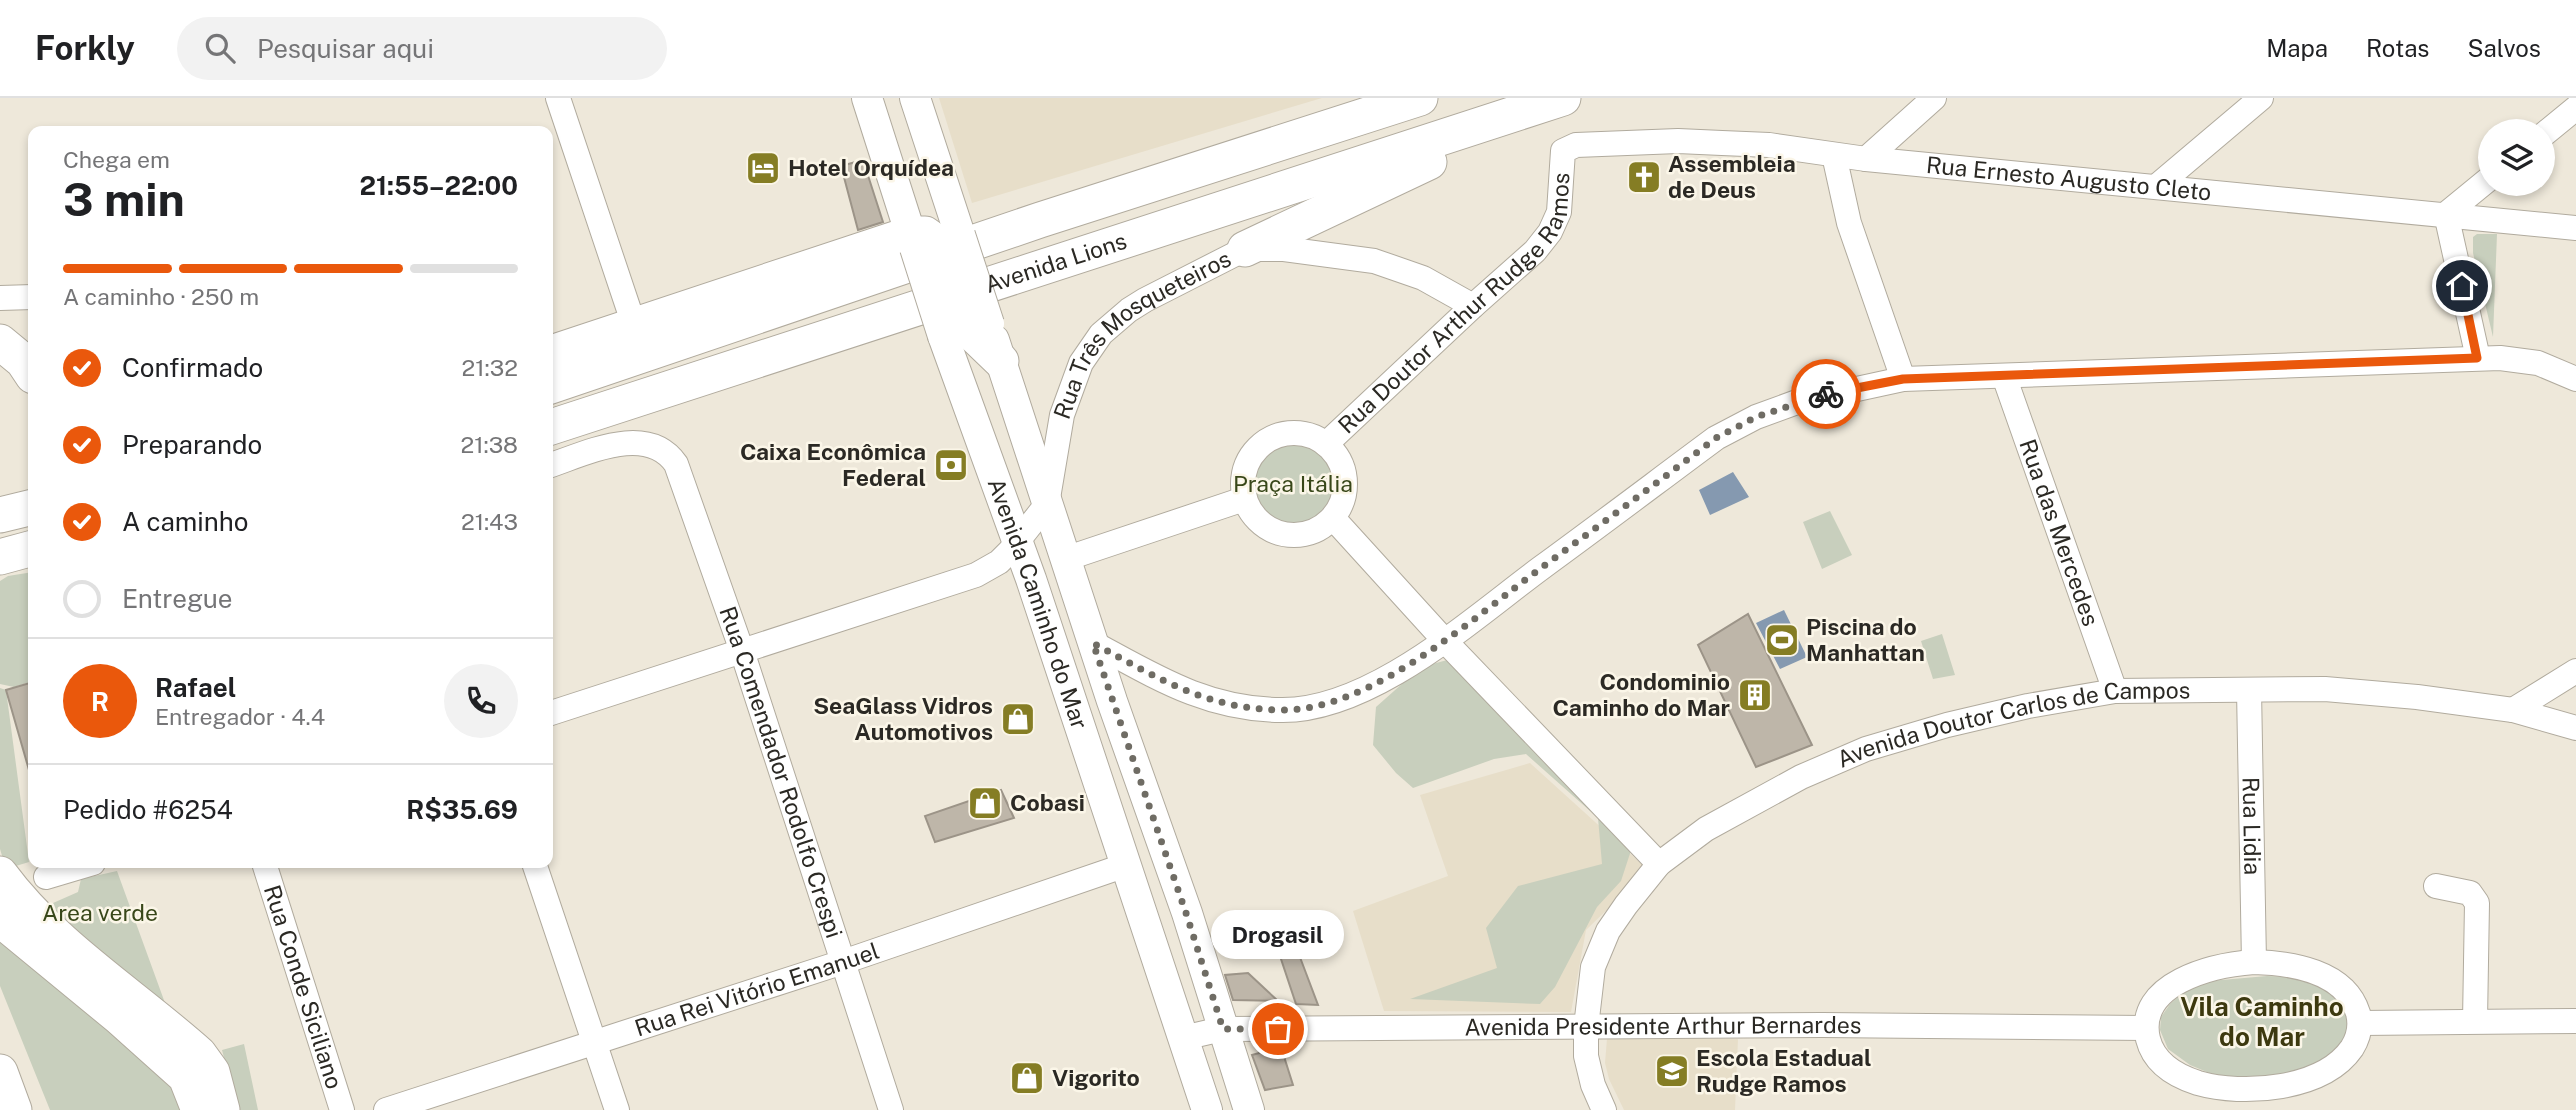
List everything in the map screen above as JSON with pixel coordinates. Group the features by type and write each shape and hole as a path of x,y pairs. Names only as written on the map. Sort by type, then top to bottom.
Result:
{"highway":[{"name":"Avenida Lions","path":"553,385 1040,220 1420,98"},
{"name":"Avenida Lions","path":"553,426 1563,98"},
{"path":"1245,248 1573,98"},
{"path":"553,352 634,325 931,240 966,326 1001,362"},
{"path":"0,342 14,352 28,370"},
{"path":"0,503 28,501"},
{"path":"0,515 28,508"},
{"path":"0,874 16,896 53,933 199,1054 212,1072 222,1110"},
{"path":"0,919 119,1017 186,1077 199,1110"}],"main road":[{"path":"867,98 931,240"},
{"path":"915,98 931,240"},
{"name":"Avenida Caminho do Mar","path":"966,326 1018,542 1207,1110"},
{"name":"Avenida Caminho do Mar","path":"1001,362 1093,643 1186,913 1249,1110"}],"street":[{"path":"558,98 634,325"},
{"path":"1866,159 1934,98"},
{"path":"2157,186 2261,98"},
{"path":"2555,125 2576,108"},
{"name":"Rua Ernesto Augusto Cleto","path":"1563,151 1582,144 1678,141 1769,145 1866,159 2576,228"},
{"name":"Rua Doutor Arthur Rudge Ramos","path":"1326,444 1530,256 1550,232 1559,212 1563,151"},
{"path":"1834,155 1849,223 1903,379"},
{"path":"2477,358 2446,214 2478,188"},
{"name":"Rua Três Mosqueteiros","path":"1047,504 1062,415 1074,378 1090,348 1101,334 1129,310 1245,248 1318,252 1374,261 1423,278 1473,306"},
{"path":"0,298 28,297"},
{"path":"1093,643 1177,688 1236,706 1282,710 1311,708 1363,691 1444,640 1716,438 1756,417 1797,402 1903,379 2510,358 2538,363 2576,379"},
{"name":"Rua das Mercedes","path":"2004,376 2115,691"},
{"path":"1295,433 1311,436 1326,444 1337,456 1345,479 1342,503 1333,518 1321,528 1307,534 1291,536 1276,533 1256,519 1244,499 1242,483 1245,467 1252,453 1264,442 1279,435 1295,433"},
{"name":"Rua Comendador Rodolfo Crespi","path":"553,464 620,444 641,443 663,450 676,464 742,651 891,1110"},
{"path":"1065,559 1244,499"},
{"path":"553,712 976,575 999,562 1047,504"},
{"path":"1333,518 1444,640 1659,864"},
{"path":"2514,710 2576,671"},
{"name":"Avenida Doutor Carlos de Campos","path":"1604,1110 1593,1086 1586,1056 1586,1027 1593,967 1608,931 1659,864 1706,829 1801,777 1866,749 1947,725 2028,706 2115,691 2325,689 2417,697 2514,710 2576,728"},
{"name":"Rua Lidia","path":"2249,690 2254,962"},
{"name":"Rua Rei Vitório Emanuel","path":"386,1110 843,962 1126,865"},
{"path":"46,877 76,868"},
{"name":"Rua Conde Siciliano","path":"266,868 342,1110"},
{"path":"536,868 617,1110"},
{"path":"2436,887 2470,893 2477,903 2475,1021"},
{"path":"2254,962 2296,967 2317,973 2337,984 2350,996 2360,1023 2358,1037 2351,1050 2329,1068 2255,1100 2191,1080 2171,1070 2157,1060 2150,1047 2146,1028 2156,1001 2188,976 2209,968 2254,962"},
{"path":"2360,1023 2576,1021"},
{"name":"Avenida Presidente Arthur Bernardes","path":"1183,1038 1223,1029 1822,1025 2146,1028"}],"shaded area":[{"path":"939,98 1322,98 972,203"},
{"path":"1530,763 1648,870 1586,930 1571,1012 1384,1011 1353,911 1448,876 1420,795"},
{"name":"Escola Estadual Rudge Ramos","path":"1607,1039 1738,1039 1735,1110 1624,1110 1609,1079 1605,1063"}],"green space":[{"path":"2477,234 2497,234 2493,337 2473,253 2473,237"},
{"name":"Praça Itália","path":"1285,441 1301,441 1324,453 1333,467 1336,484 1333,501 1324,515 1301,527 1285,527 1269,520 1257,508 1250,492 1250,476 1257,460 1269,448"},
{"path":"1830,511 1852,555 1822,569 1803,522"},
{"path":"28,573 28,683 14,687 0,684 0,581 8,576"},
{"path":"1942,634 1955,675 1933,679 1921,641"},
{"path":"1470,654 1639,826 1621,881 1597,907 1555,987 1540,1004 1410,999 1497,968 1486,928 1518,886 1602,864 1598,818 1526,754 1494,759 1413,788 1396,773 1373,745 1376,707 1421,667"},
{"name":"Area verde","path":"0,688 6,690 28,862 6,869 0,849"},
{"name":"Area verde","path":"117,871 165,1003 44,907 78,892 81,879"},
{"path":"0,926 89,1005 195,1110 50,1110 0,986"},
{"path":"2267,976 2297,977 2321,983 2353,1009 2341,1051 2294,1077 2219,1077 2190,1065 2168,1049 2160,1030 2161,1017 2170,1004 2186,990 2210,981"},
{"path":"244,1044 258,1110 238,1110 222,1050"}],"water":[{"path":"1733,472 1749,497 1710,515 1699,490"},
{"name":"Piscina do Manhattan","path":"1784,610 1807,657 1780,669 1756,623"}],"building":[{"path":"863,160 883,222 858,230 841,166"},
{"name":"Condominio Caminho do Mar","path":"1748,614 1812,745 1756,767 1698,645"},
{"path":"28,683 28,767 6,690"},
{"name":"Cobasi","path":"1001,790 1014,818 935,842 925,816"},
{"path":"1298,952 1318,1005 1296,1004 1280,956"},
{"path":"1248,973 1278,1001 1233,1000 1225,975"},
{"path":"1281,1047 1293,1085 1265,1090 1252,1055"}],"way so far":[{"path":"1278,1029 1223,1029 1093,643 1177,688 1209,700 1236,706 1296,710 1346,698 1417,659 1716,438 1756,417 1826,394"}],"place":[{"name":"Hotel Orquídea","path":"763,168"},
{"name":"Assembleia de Deus","path":"1644,177"},
{"name":"Caixa Econômica Federal","path":"951,465"},
{"name":"Piscina do Manhattan","path":"1782,640"},
{"name":"Condominio Caminho do Mar","path":"1755,695"},
{"name":"SeaGlass Vidros Automotivos","path":"1018,719"},
{"name":"Cobasi","path":"985,803"},
{"name":"Drogasil","path":"1278,1029"},
{"name":"Escola Estadual Rudge Ramos","path":"1672,1071"},
{"name":"Vigorito","path":"1027,1078"}],"district":[{"name":"Vila Caminho do Mar","path":"2262,1022"}],"route":[{"path":"1826,394 1903,379 2477,358 2462,286"}]}
